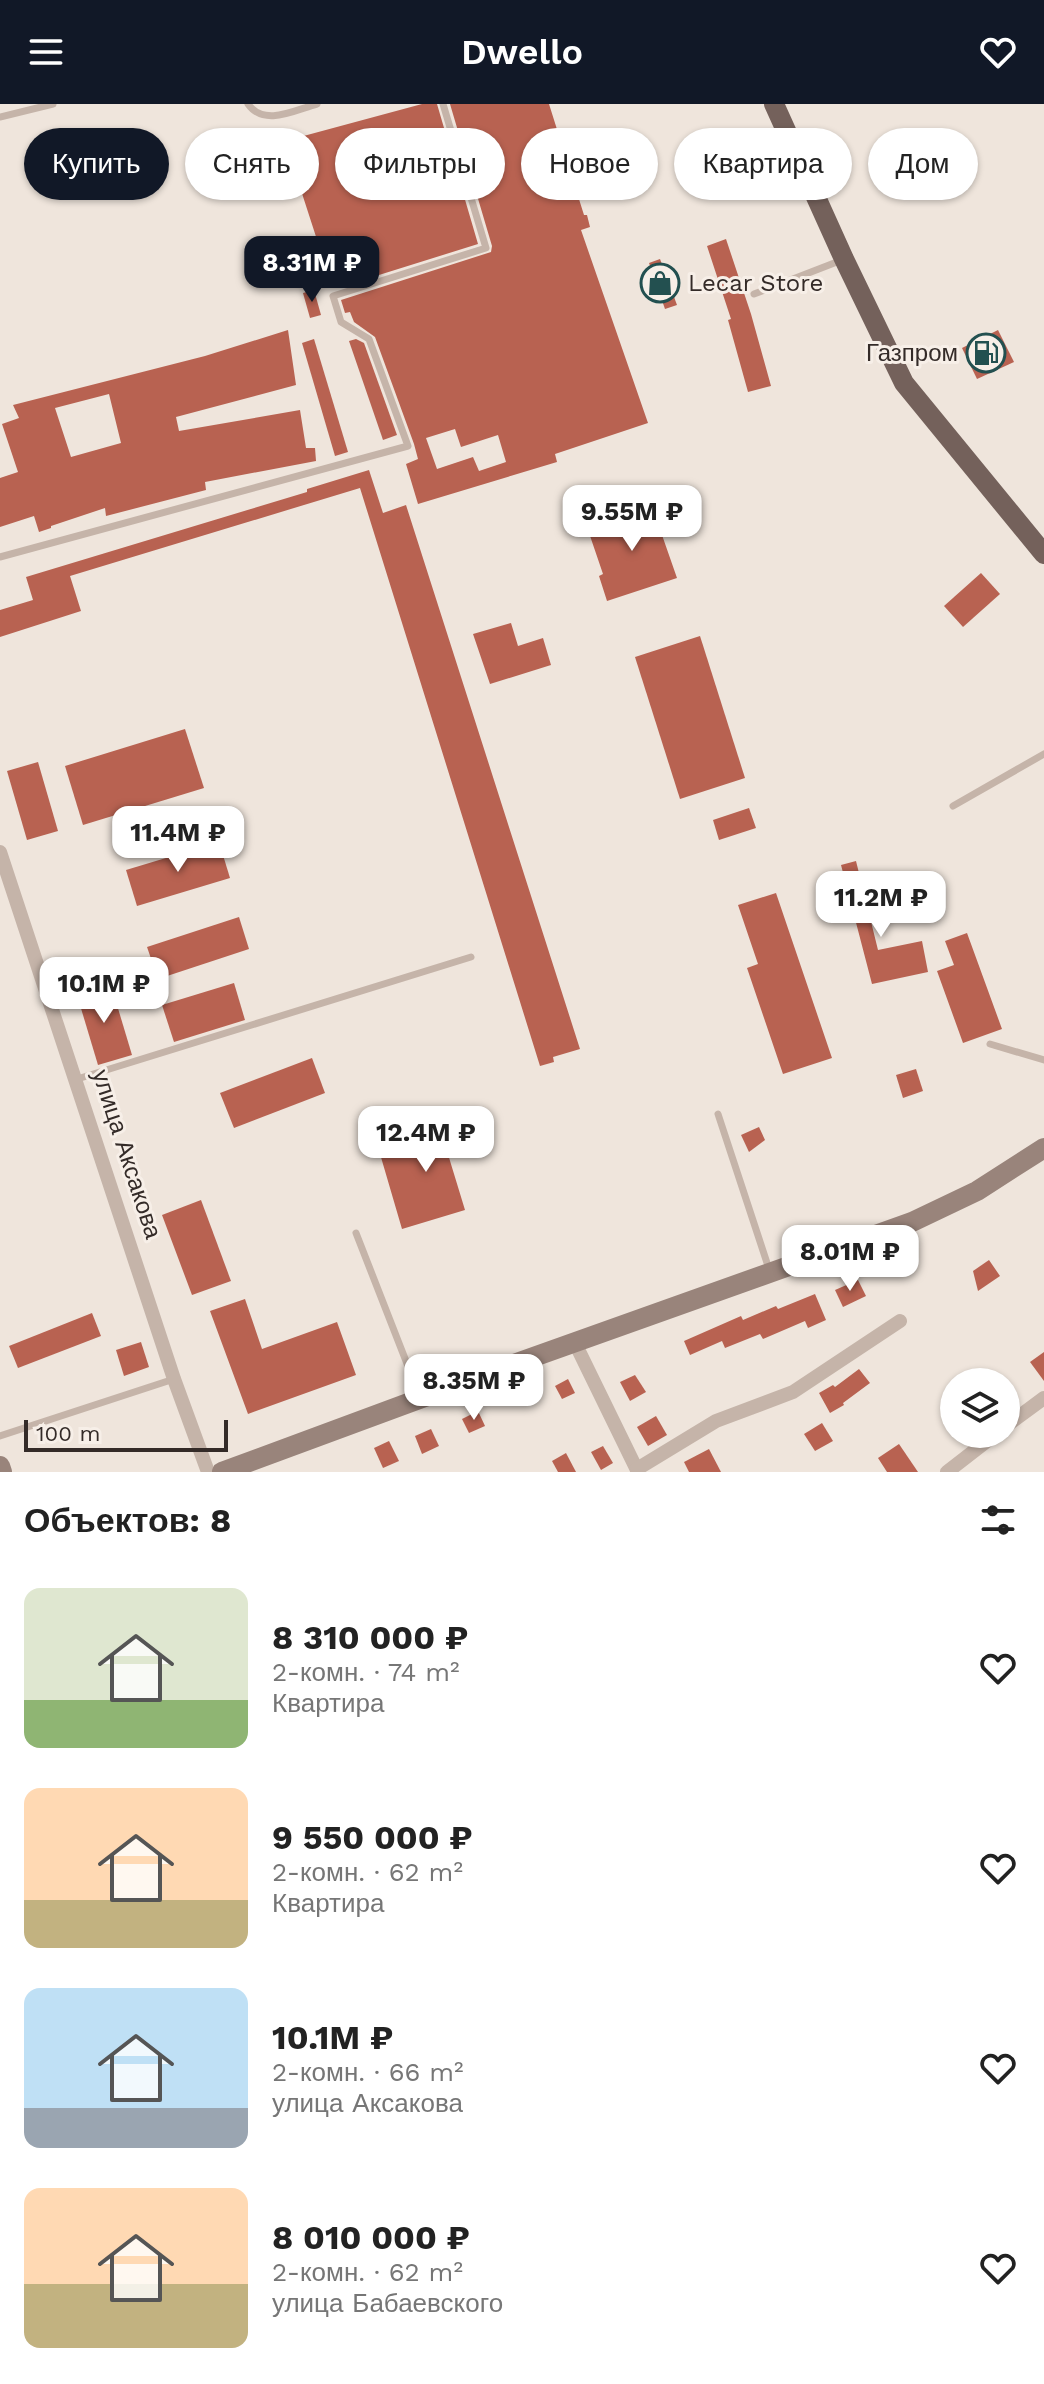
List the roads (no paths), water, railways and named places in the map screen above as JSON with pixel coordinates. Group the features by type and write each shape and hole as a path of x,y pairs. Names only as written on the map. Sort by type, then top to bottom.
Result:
{"main road":[{"path":"774,104 904,383 1044,554"},
{"path":"222,1472 912,1222 977,1191 1044,1148"},
{"path":"0,1466 2,1472"}],"street":[{"name":"улица Аксакова","path":"0,852 174,1379 208,1472"},
{"path":"575,1343 638,1471 716,1421 793,1392 900,1321"},
{"path":"1020,1416 1044,1398"},
{"path":"947,1472 978,1448"}],"lane":[{"path":"0,117 53,104"},
{"path":"248,104 253,112 272,117 317,104"},
{"path":"0,557 408,446 369,339 341,322 333,296 486,248 443,104"},
{"path":"754,294 844,259"},
{"path":"953,806 1044,754"},
{"path":"74,1080 471,957"},
{"path":"990,1044 1044,1060"},
{"path":"718,1114 771,1274"},
{"path":"356,1233 421,1399"},
{"path":"0,1436 174,1379"}],"place":[{"name":"Lecar Store","path":"660,283"},
{"name":"Газпром","path":"986,353"}]}
